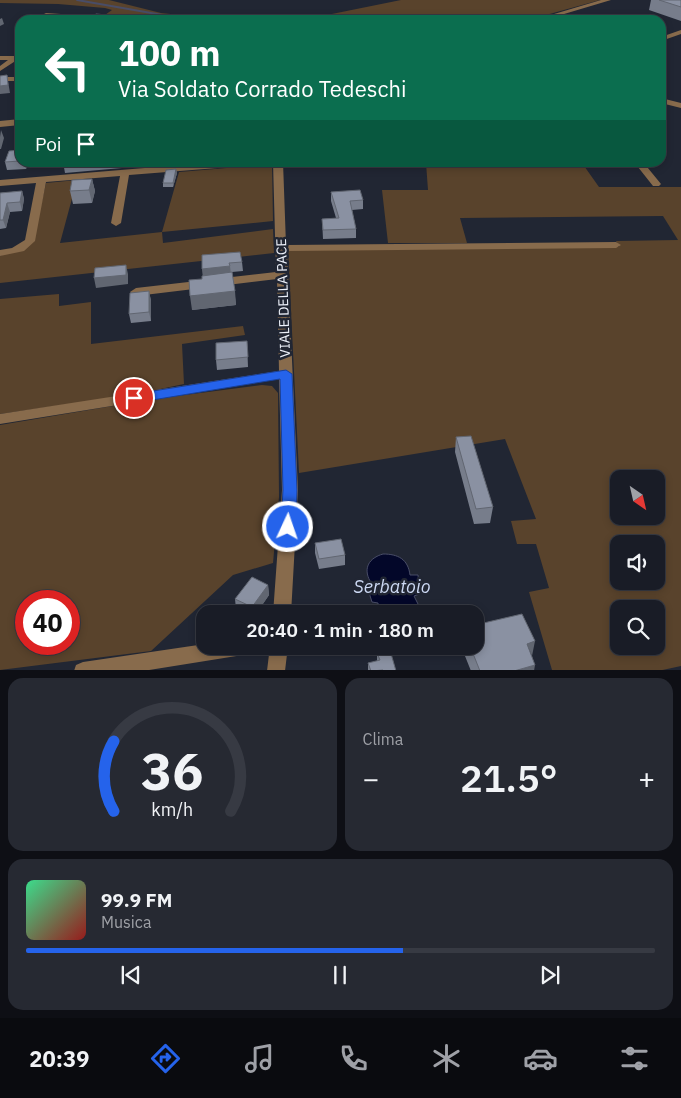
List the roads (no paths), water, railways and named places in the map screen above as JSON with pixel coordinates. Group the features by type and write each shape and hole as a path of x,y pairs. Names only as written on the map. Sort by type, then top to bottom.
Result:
{"street":[{"path":"553,15 608,0"},
{"path":"666,36 681,32"},
{"path":"0,58 15,58"},
{"path":"0,70 15,59"},
{"path":"0,70 15,71"},
{"path":"0,79 15,79"},
{"path":"666,102 681,106"},
{"path":"0,124 15,122"},
{"path":"0,132 15,130"},
{"path":"0,182 197,167"},
{"name":"VIALE DELLA PACE","path":"278,167 290,490 283,605"},
{"path":"642,167 656,184"},
{"path":"116,223 125,173"},
{"path":"0,253 16,250 30,241 42,179"},
{"path":"281,248 616,245"},
{"path":"136,292 282,275"},
{"path":"0,419 286,374"},
{"path":"83,670 196,654"},
{"path":"276,670 278,655"}],"water":[{"name":"Serbatoio","path":"383,554 398,556 405,561 410,575 418,575 420,594 414,596 418,605 378,605 378,603 372,602 366,583 370,581 367,568 371,561"}],"waterway":[{"path":"77,0 162,15"}]}
